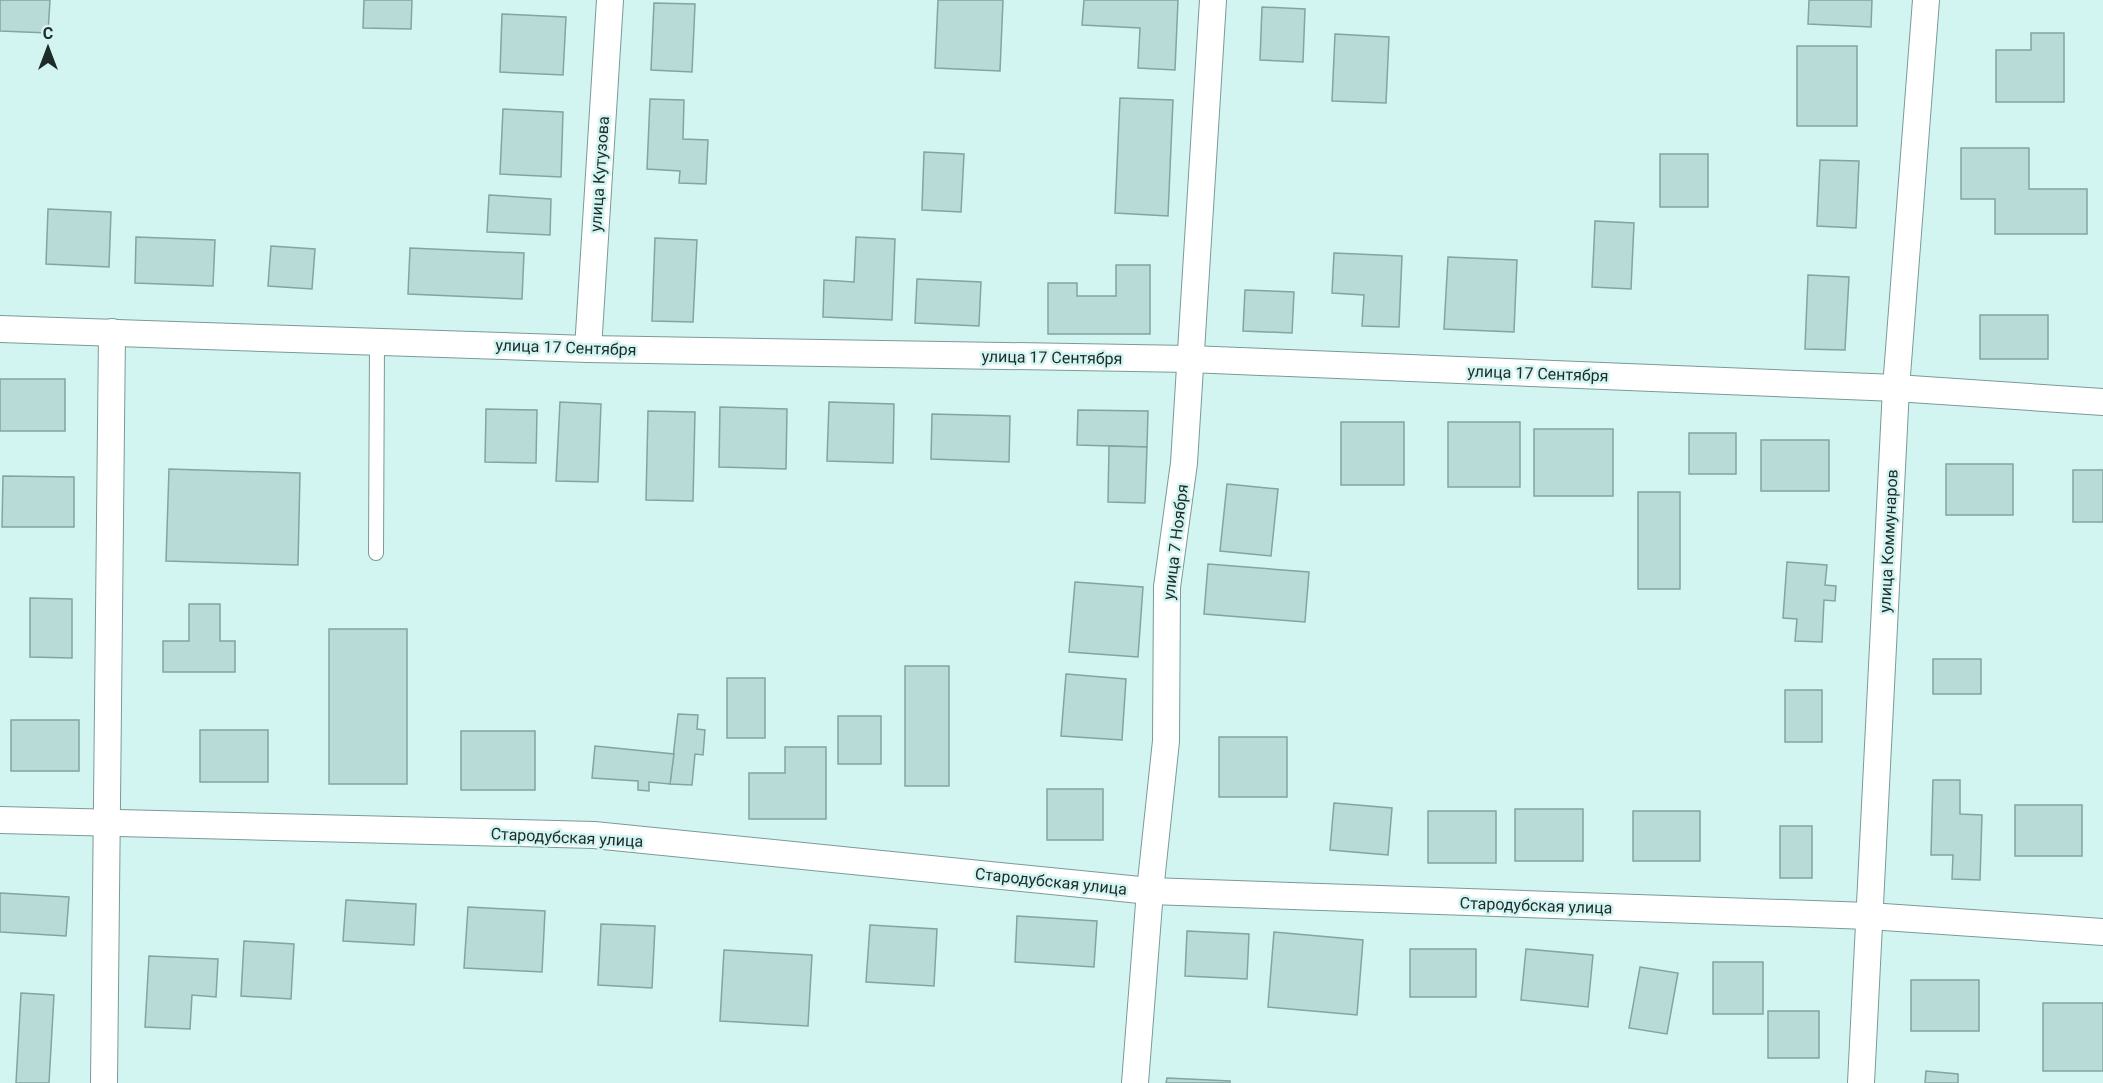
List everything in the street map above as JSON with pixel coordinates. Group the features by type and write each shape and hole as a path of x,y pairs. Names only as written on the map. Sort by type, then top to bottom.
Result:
{"street":[{"name":"улица Кутузова","path":"588,349 610,0"},
{"name":"улица 7 Ноября","path":"1136,1083 1150,891 1166,741 1167,588 1184,463 1213,0"},
{"name":"улица Коммунаров","path":"1861,1083 1896,388 1926,0"},
{"name":"улица 17 Сентября","path":"0,329 588,349 1190,359 1896,388 2103,402"},
{"path":"104,1083 112,332"},
{"name":"Стародубская улица","path":"0,820 594,835 1150,891 1869,916 2103,932"}],"lane":[{"path":"376,553 377,341"}],"building":[{"path":"0,0 50,0 48,33 0,31"},
{"path":"364,0 412,0 411,29 363,28"},
{"path":"938,0 1003,0 1000,71 935,68"},
{"path":"1084,0 1178,0 1175,70 1138,68 1140,28 1082,25"},
{"path":"1809,0 1872,0 1871,27 1808,24"},
{"path":"654,3 695,4 692,72 651,70"},
{"path":"1262,7 1305,9 1303,62 1260,60"},
{"path":"502,14 566,17 563,75 500,72"},
{"path":"2031,33 2064,33 2064,102 1996,102 1996,50 2031,50"},
{"path":"1335,34 1389,37 1386,103 1332,101"},
{"path":"1797,46 1857,46 1857,126 1797,126"},
{"path":"1120,98 1173,100 1168,216 1115,213"},
{"path":"650,99 684,100 683,139 708,140 706,184 679,183 680,171 647,169"},
{"path":"503,109 563,112 561,177 500,174"},
{"path":"1961,148 2029,148 2029,189 2087,189 2087,234 1995,234 1995,199 1961,199"},
{"path":"924,152 964,154 961,212 922,210"},
{"path":"1660,154 1708,154 1708,207 1660,207"},
{"path":"1820,160 1859,161 1856,228 1817,226"},
{"path":"489,195 551,199 550,235 487,232"},
{"path":"48,209 111,212 109,267 46,264"},
{"path":"1595,221 1634,223 1631,289 1592,287"},
{"path":"136,237 215,240 213,286 135,283"},
{"path":"856,237 895,239 892,320 823,317 824,280 854,282"},
{"path":"655,238 697,240 693,322 652,321"},
{"path":"271,246 315,249 312,289 268,286"},
{"path":"410,248 524,253 522,299 408,294"},
{"path":"1334,253 1402,256 1399,327 1362,326 1364,295 1332,293"},
{"path":"1448,257 1517,260 1514,332 1444,329"},
{"path":"1116,265 1150,265 1150,334 1048,334 1048,283 1077,283 1077,296 1116,296"},
{"path":"1808,275 1849,277 1845,350 1805,349"},
{"path":"917,279 981,282 979,326 915,323"},
{"path":"1245,290 1294,292 1292,333 1243,331"},
{"path":"1980,315 2048,315 2048,359 1980,359"},
{"path":"0,379 65,379 65,431 0,431"},
{"path":"560,402 601,404 598,482 556,481"},
{"path":"829,402 894,404 893,463 827,461"},
{"path":"720,407 787,409 786,469 719,467"},
{"path":"486,409 537,410 536,463 485,462"},
{"path":"1078,410 1148,411 1147,447 1077,445"},
{"path":"648,411 695,412 693,501 646,500"},
{"path":"932,414 1010,416 1009,462 931,459"},
{"path":"1341,422 1404,422 1404,485 1341,485"},
{"path":"1448,422 1520,422 1520,487 1448,487"},
{"path":"1534,429 1613,429 1613,496 1534,496"},
{"path":"1689,433 1736,433 1736,474 1689,474"},
{"path":"1761,440 1829,440 1829,491 1761,491"},
{"path":"1109,446 1147,447 1145,503 1108,502"},
{"path":"1946,464 2013,464 2013,515 1946,515"},
{"path":"169,469 300,473 298,565 166,561"},
{"path":"2073,470 2103,470 2103,522 2073,522"},
{"path":"3,476 74,477 74,527 2,527"},
{"path":"1227,484 1278,489 1271,556 1220,551"},
{"path":"1638,492 1680,492 1680,589 1638,589"},
{"path":"1787,562 1827,565 1825,585 1836,586 1835,601 1824,600 1822,642 1795,641 1797,619 1783,618"},
{"path":"1208,564 1309,572 1305,622 1204,614"},
{"path":"1075,582 1143,587 1138,657 1069,652"},
{"path":"30,598 72,599 72,658 30,657"},
{"path":"189,604 220,604 220,641 235,641 235,672 163,672 163,641 189,641"},
{"path":"329,629 407,629 407,784 329,784"},
{"path":"1933,659 1981,659 1981,694 1933,694"},
{"path":"905,666 949,666 949,786 905,786"},
{"path":"1066,674 1126,679 1122,740 1061,736"},
{"path":"727,678 765,678 765,738 727,738"},
{"path":"1785,690 1822,690 1822,742 1785,742"},
{"path":"678,714 698,715 697,729 705,730 703,755 695,754 692,785 670,784"},
{"path":"838,716 881,716 881,764 838,764"},
{"path":"11,720 79,720 79,771 11,771"},
{"path":"200,730 268,730 268,782 200,782"},
{"path":"461,731 535,731 535,790 461,790"},
{"path":"1219,737 1287,737 1287,797 1219,797"},
{"path":"595,746 674,754 670,784 649,782 649,791 638,790 638,781 592,778"},
{"path":"785,747 826,747 826,819 749,819 749,773 785,773"},
{"path":"1933,780 1960,780 1960,814 1982,815 1980,880 1952,879 1953,855 1931,855"},
{"path":"1047,789 1103,789 1103,840 1047,840"},
{"path":"1334,803 1392,808 1388,855 1330,850"},
{"path":"2015,805 2082,805 2082,856 2015,856"},
{"path":"1515,809 1583,809 1583,861 1515,861"},
{"path":"1428,811 1496,811 1496,863 1428,863"},
{"path":"1633,811 1700,811 1700,861 1633,861"},
{"path":"1780,826 1812,826 1812,878 1780,878"},
{"path":"0,893 69,897 66,936 0,932"},
{"path":"346,900 416,904 414,945 343,941"},
{"path":"468,907 545,911 542,972 464,968"},
{"path":"1017,916 1097,921 1094,967 1015,962"},
{"path":"601,924 655,926 652,988 598,985"},
{"path":"870,925 937,929 934,986 866,982"},
{"path":"1187,931 1249,934 1247,979 1185,976"},
{"path":"1274,932 1363,940 1357,1015 1268,1007"},
{"path":"244,941 294,944 291,999 241,996"},
{"path":"1410,949 1476,949 1476,997 1410,997"},
{"path":"1526,949 1593,955 1588,1007 1521,1000"},
{"path":"724,950 812,955 808,1026 720,1021"},
{"path":"149,956 218,959 216,997 192,995 190,1029 145,1027"},
{"path":"1713,962 1763,962 1763,1014 1713,1014"},
{"path":"1640,967 1678,973 1667,1034 1629,1028"},
{"path":"1911,980 1979,980 1979,1031 1911,1031"},
{"path":"21,993 54,995 49,1083 16,1083"},
{"path":"2043,1003 2103,1003 2103,1071 2043,1071"},
{"path":"1768,1011 1819,1011 1819,1058 1768,1058"},
{"path":"1926,1071 1958,1074 1958,1083 1925,1083"},
{"path":"1167,1078 1230,1081 1230,1083 1166,1083"}]}
